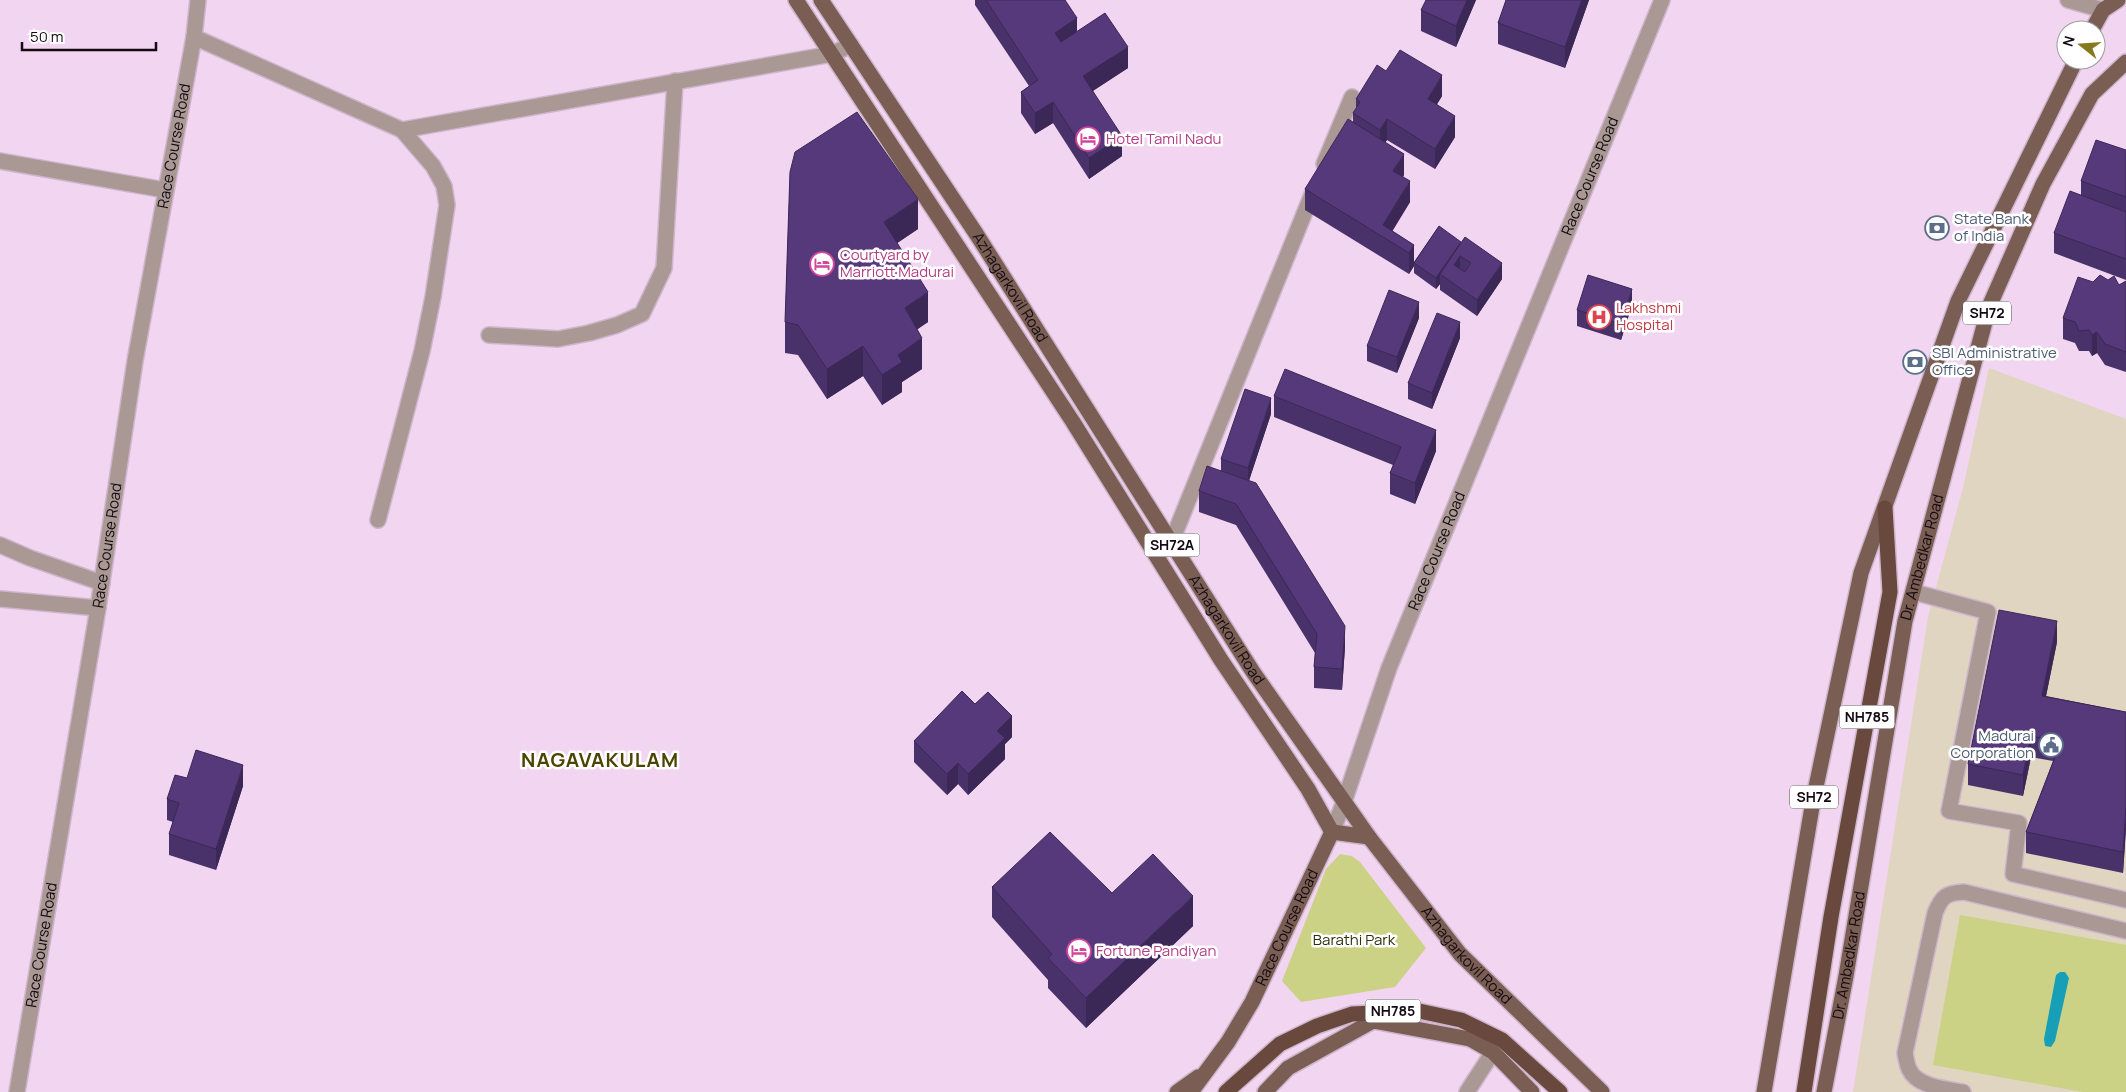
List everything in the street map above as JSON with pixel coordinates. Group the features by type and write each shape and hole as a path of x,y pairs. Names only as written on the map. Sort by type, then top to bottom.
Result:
{"highway":[{"name":"NH785","path":"1804,1092 1844,843 1890,592 1884,508"},
{"name":"NH785","path":"1226,1092 1280,1044 1316,1026 1352,1014 1419,1011 1461,1020 1502,1040 1560,1092"}],"main road":[{"name":"Azhagarkovil Road","path":"796,0 1073,422 1221,660 1308,789 1332,832"},
{"name":"Azhagarkovil Road","path":"821,0 977,234 1253,672 1369,837 1460,954 1602,1092"},
{"path":"2098,20 2103,10 2118,0"},
{"name":"Dr. Ambedkar Road","path":"1824,1092 1905,621 1989,307 2043,184 2092,94 2126,62"},
{"name":"SH72","path":"1764,1092 1813,801 1862,573 1958,301 2071,70"},
{"path":"1332,832 1369,837"},
{"name":"Race Course Road","path":"1191,1092 1228,1042 1252,1002 1332,832"},
{"path":"1265,1092 1288,1068 1373,1021 1470,1039 1493,1052 1532,1092"},
{"path":"1176,1092 1203,1074"}],"street":[{"name":"Race Course Road","path":"17,1092 98,608 135,361 194,37 198,0"},
{"name":"Race Course Road","path":"1332,832 1389,668 1662,0"},
{"path":"2068,0 2103,10"},
{"path":"194,37 402,130 432,166 444,186 447,205 433,297 422,350 378,520"},
{"path":"402,130 832,54 851,45"},
{"path":"489,335 558,339 608,328 642,314 664,268 675,81"},
{"path":"1171,543 1352,97"},
{"path":"0,161 165,190"},
{"path":"0,545 30,558 102,583"},
{"path":"1914,592 1988,612 1948,811 2019,823 2013,874 2126,900"},
{"path":"0,599 98,608"},
{"path":"1963,1092 1933,1086 1918,1080 1909,1070 1905,1054 1935,913 1941,899 1952,892 1964,892 2126,931"},
{"path":"1467,1092 1493,1052"}],"shaded area":[{"path":"1989,368 2126,419 2126,1092 1853,1092 1928,617 1963,488"}],"green space":[{"name":"Barathi Park","path":"1340,854 1352,856 1360,862 1426,948 1395,987 1301,1002 1282,981 1326,869"},
{"path":"1960,915 2126,945 2126,1092 2083,1092 1933,1065"}],"water":[{"path":"2060,972 2065,972 2069,978 2055,1041 2051,1047 2045,1046 2044,1039 2056,975"}],"building":[{"path":"986,0 1065,0 1077,18 1055,33 1061,42 1105,13 1128,47 1083,76 1122,136 1089,158 1053,102 1035,113 1021,92 1038,80"},
{"path":"1426,0 1467,0 1456,26 1421,10"},
{"path":"1506,0 1582,0 1565,47 1498,23"},
{"path":"1400,50 1442,75 1428,99 1455,116 1435,149 1387,119 1380,130 1353,113 1360,102 1356,99 1377,65 1386,71"},
{"name":"Courtyard by Marriott Madurai","path":"857,112 918,199 884,222 928,292 905,308 922,338 898,355 902,362 882,375 863,346 827,369 798,325 785,322 790,172 795,152"},
{"path":"1348,119 1404,154 1393,171 1410,181 1383,225 1414,245 1409,253 1305,189"},
{"path":"2096,140 2126,150 2126,197 2081,181"},
{"path":"2070,191 2126,212 2126,259 2054,233"},
{"path":"1439,226 1461,242 1436,278 1414,263"},
{"path":"1465,237 1502,263 1477,300 1440,274","holes":["1460,256 1471,263 1465,272 1454,265"]},
{"path":"1588,275 1632,289 1621,324 1577,310"},
{"path":"2100,275 2108,280 2114,276 2119,285 2126,281 2126,352 2105,344 2097,332 2092,335 2089,330 2079,331 2075,322 2063,318 2078,277 2093,282"},
{"path":"1389,290 1419,302 1397,357 1367,346"},
{"path":"1437,313 1460,322 1432,393 1408,383"},
{"path":"1285,369 1436,430 1415,483 1390,473 1401,447 1274,396"},
{"path":"1245,389 1271,398 1248,468 1221,459"},
{"path":"1207,466 1256,483 1345,626 1342,669 1314,667 1317,634 1236,504 1199,491"},
{"name":"Madurai Corporation","path":"1999,610 2057,621 2042,696 2126,712 2126,807 2123,852 2026,832 2054,760 2058,741 2031,736 2023,775 1968,764"},
{"path":"962,691 975,704 988,692 1012,716 997,731 1005,738 968,774 958,763 947,774 914,741"},
{"path":"196,750 243,765 216,849 169,834 179,803 167,799 175,775 187,778"},
{"name":"Fortune Pandiyan","path":"1050,832 1112,893 1153,854 1193,896 1086,998 1048,958 1052,954 992,887"}],"place":[{"name":"Hotel Tamil Nadu","path":"1088,139"},
{"name":"State Bank of India","path":"1937,228"},
{"name":"Courtyard by Marriott Madurai","path":"822,264"},
{"name":"Lakhshmi Hospital","path":"1599,317"},
{"name":"SBI Administrative Office","path":"1915,362"},
{"name":"Madurai Corporation","path":"2051,745"},
{"name":"Fortune Pandiyan","path":"1079,951"}],"district":[{"name":"NAGAVAKULAM","path":"600,760"}]}
